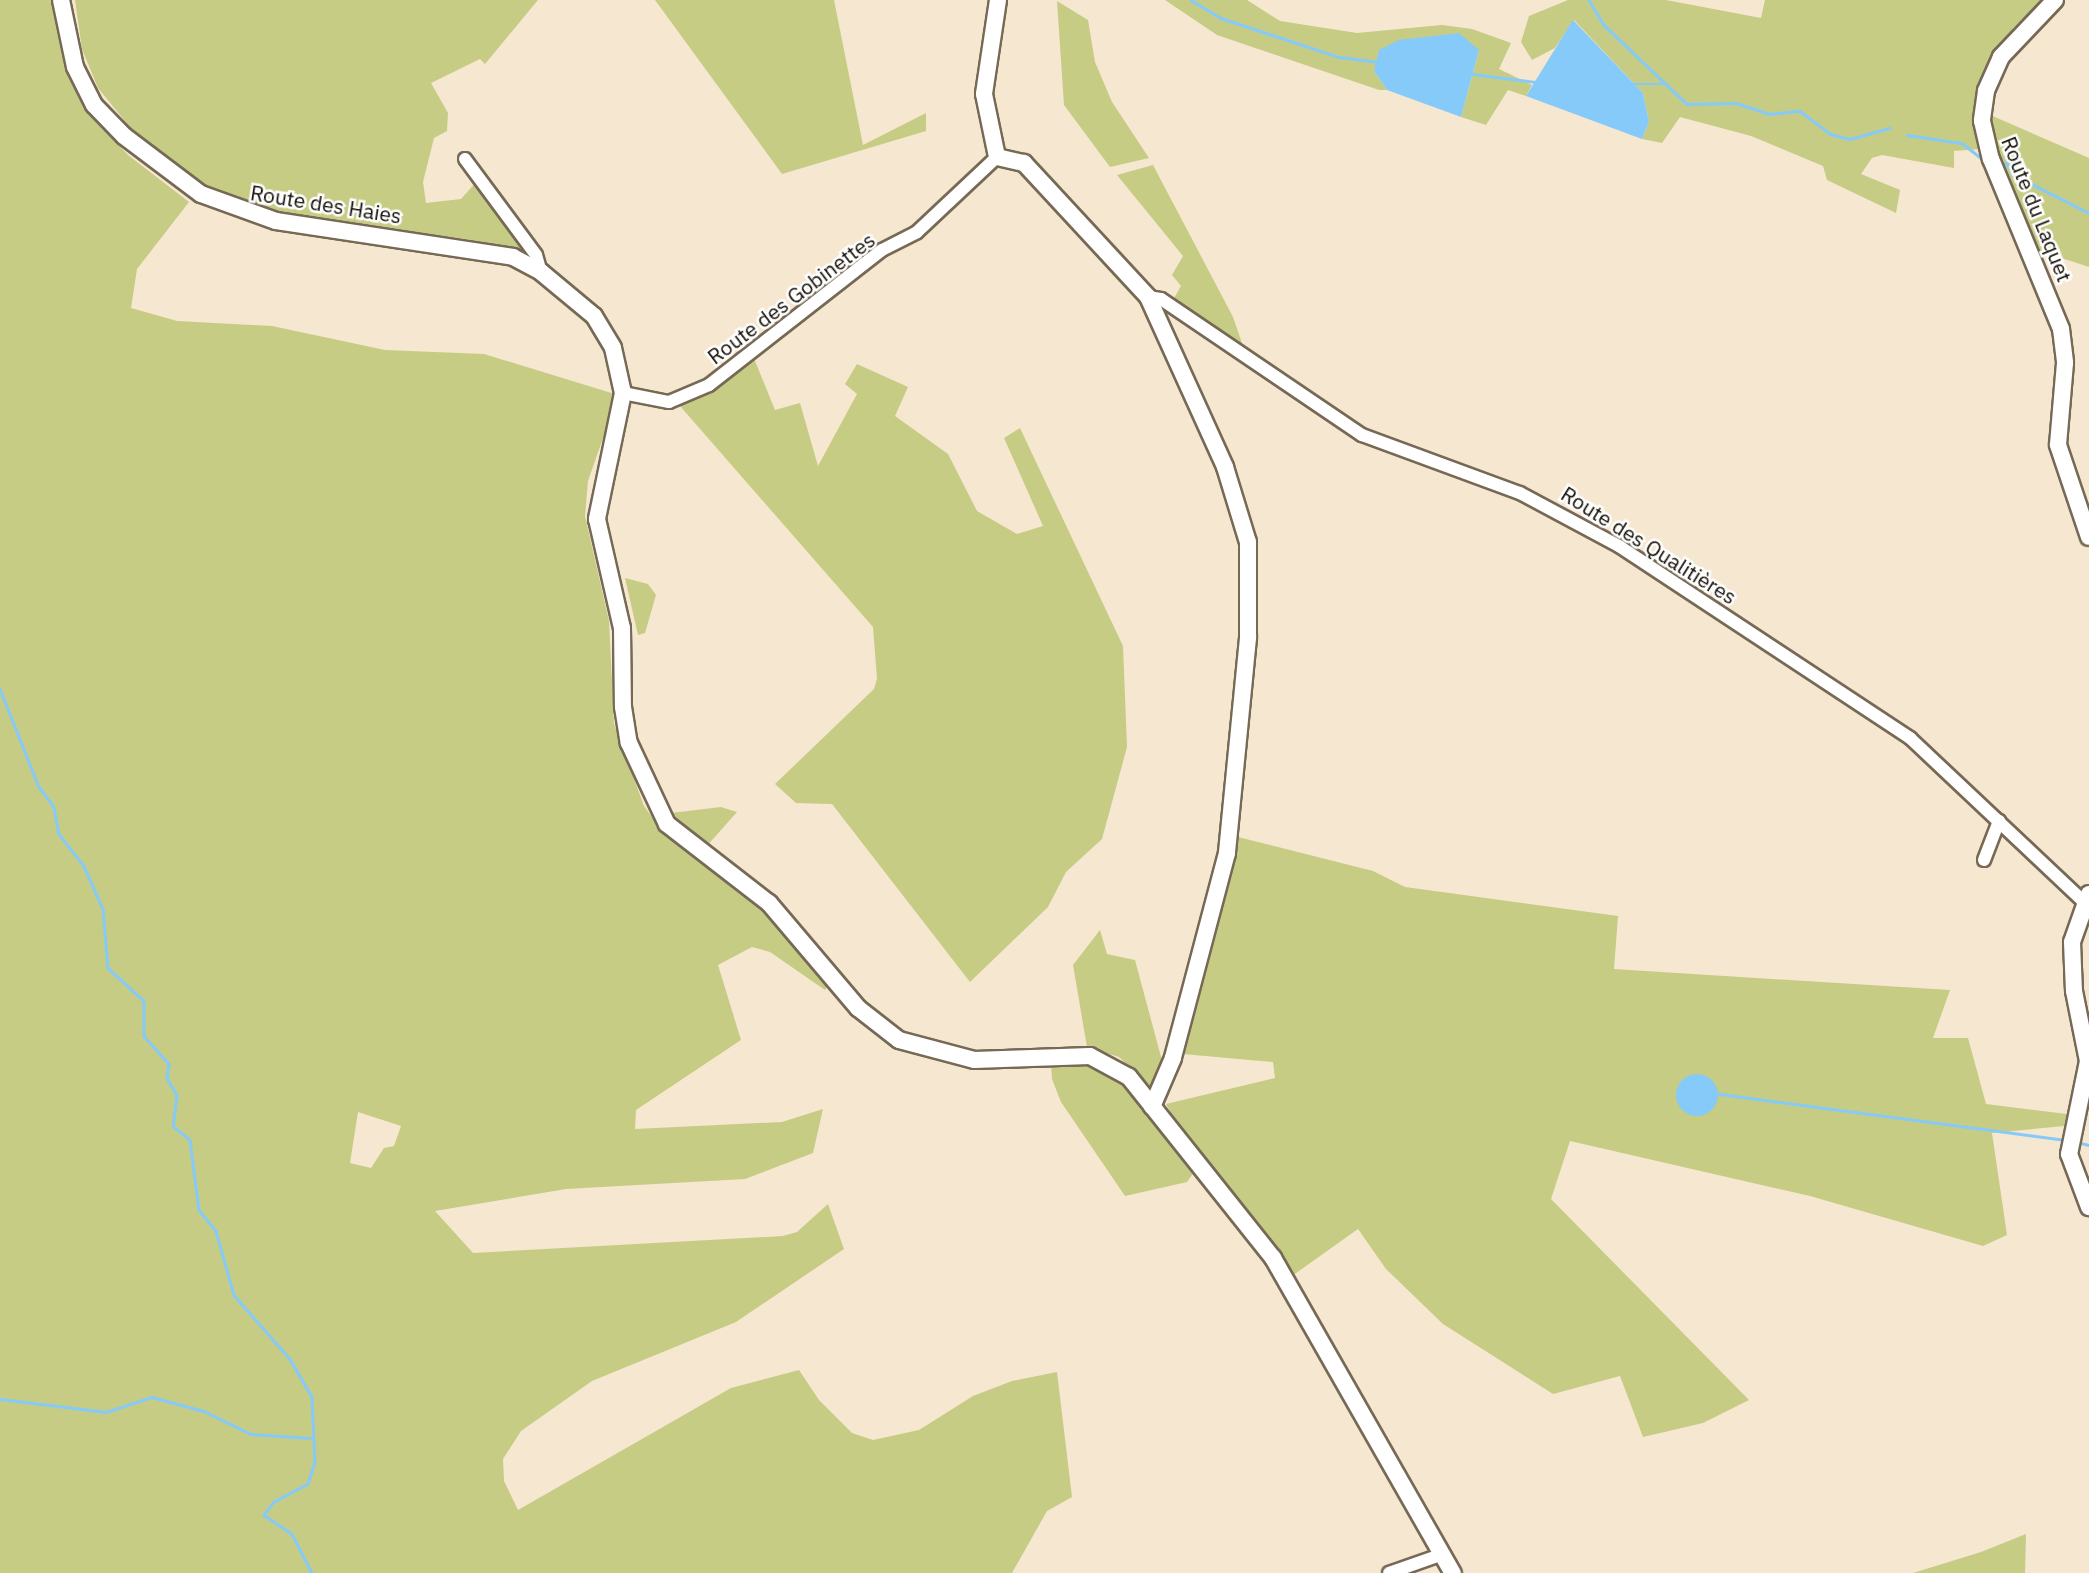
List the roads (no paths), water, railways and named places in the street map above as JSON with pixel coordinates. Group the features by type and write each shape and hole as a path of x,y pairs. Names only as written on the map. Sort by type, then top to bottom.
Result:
{"street":[{"name":"Route des Haies","path":"61,0 75,68 94,105 124,136 201,194 276,221 481,248 541,272 594,316 613,348 623,393"},
{"path":"997,157 984,94 998,0"},
{"name":"Route du Laquet","path":"2055,0 2010,45 1990,79 1982,121 1994,164 2061,329 2065,363 2058,445 2089,537"},
{"name":"Route des Qualitières","path":"997,157 1024,163 1148,297 1161,299 1362,435 1520,493 1619,546 1910,738 2087,898"},
{"name":"Route des Gobinettes","path":"623,393 669,402 709,385 882,250 918,232 997,157"},
{"path":"465,159 536,255 541,272"},
{"path":"1148,297 1235,492 1246,529 1250,580 1234,797 1220,890 1167,1080 1152,1107"},
{"path":"623,393 599,489 598,532 622,628 629,743 667,824 776,910 858,1009 899,1040 974,1060 1071,1054 1099,1058 1129,1077 1273,1258 1453,1573"},
{"path":"1984,860 1999,821"},
{"path":"2087,898 2082,931 2088,1071 2068,1154 2089,1207"},
{"path":"1389,1573 1443,1554"}],"water":[{"path":"1573,20 1643,93 1649,122 1642,139 1526,96"},
{"path":"1459,33 1479,50 1461,117 1387,90 1374,71 1379,50 1399,40"},
{"path":"1697,1074 1712,1080 1718,1095 1712,1110 1697,1116 1682,1110 1676,1095 1682,1080"}],"waterway":[{"path":"1191,0 1221,18 1339,57 1379,62"},
{"path":"1589,0 1604,25 1687,104 1736,103 1769,114 1800,111 1830,134 1850,139 1889,128"},
{"path":"1472,74 1535,82"},
{"path":"1632,84 1665,84"},
{"path":"1907,135 1962,143 1984,160"},
{"path":"1998,164 2007,163 2014,175 2089,213"},
{"path":"0,689 39,787 54,807 59,834 84,866 103,909 108,968 144,1001 144,1036 169,1064 167,1078 177,1095 173,1126 190,1140 199,1210 216,1231 234,1295 290,1359 312,1397 315,1462 308,1484 274,1502 264,1515 292,1534 312,1573"},
{"path":"1713,1093 2067,1140"},
{"path":"2077,1142 2089,1145"},
{"path":"0,1399 106,1412 152,1397 204,1411 251,1434 310,1438"}]}
